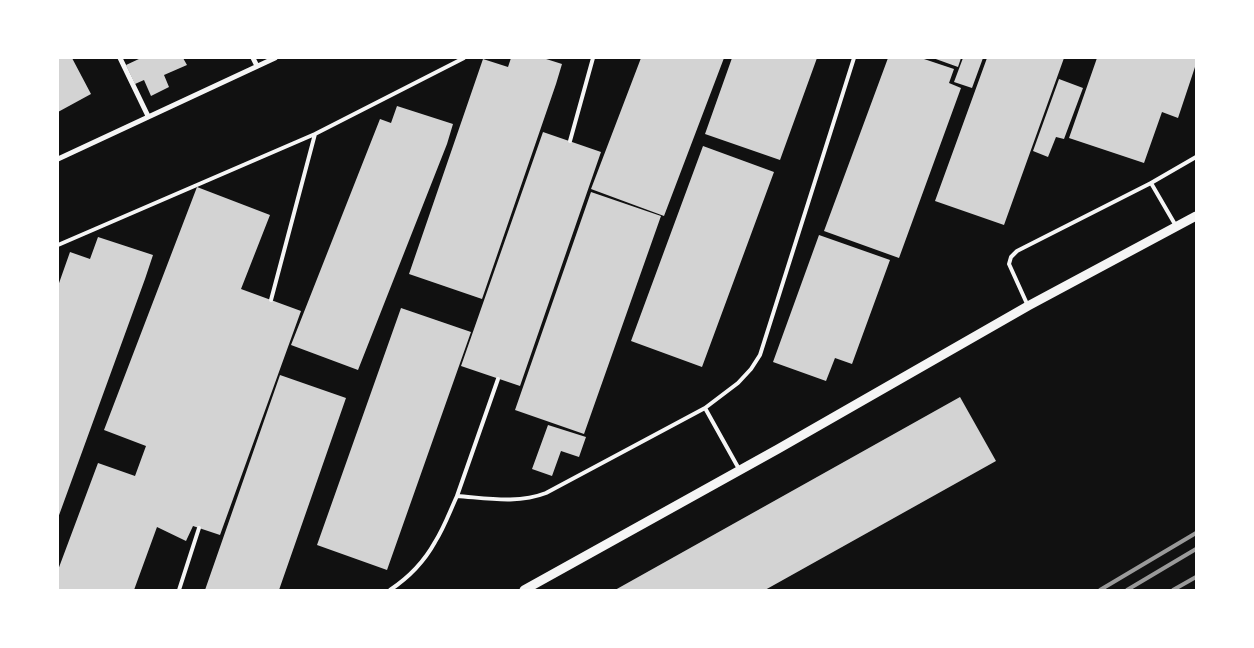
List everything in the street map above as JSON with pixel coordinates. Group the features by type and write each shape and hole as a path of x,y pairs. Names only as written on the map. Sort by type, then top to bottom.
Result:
{"street":[{"path":"120,58 148,116"},
{"path":"253,58 257,66"},
{"path":"58,158 275,58"},
{"path":"524,590 1028,306 1196,216"}],"lane":[{"path":"58,245 315,134 464,58"},
{"path":"570,141 594,58"},
{"path":"456,496 512,500 538,496 558,488 705,408 738,383 751,369 760,355 854,58"},
{"path":"271,300 315,134"},
{"path":"1028,306 1009,264 1011,257 1017,251 1151,183 1196,157"},
{"path":"1151,183 1176,226"},
{"path":"390,590 408,577 420,564 435,542 456,496 498,379"},
{"path":"705,408 740,470"},
{"path":"179,590 199,528"}],"building":[{"path":"58,58 72,58 91,94 58,112"},
{"path":"141,58 183,58 187,65 164,75 169,87 151,96 144,80 135,84 126,65"},
{"path":"511,58 543,58 562,64 482,299 409,274 483,59 508,67"},
{"path":"641,58 724,58 664,216 591,189"},
{"path":"732,58 817,58 780,160 705,134"},
{"path":"888,58 921,58 954,69 949,83 961,88 899,258 824,231"},
{"path":"933,58 961,58 958,67"},
{"path":"963,58 983,58 972,88 954,82"},
{"path":"987,58 1064,58 1004,225 935,201"},
{"path":"1097,58 1196,58 1196,64 1178,118 1162,112 1144,163 1069,138"},
{"path":"1059,79 1083,88 1064,139 1056,137 1048,157 1033,151"},
{"path":"397,106 453,124 447,144 358,370 291,345 380,119 391,123"},
{"path":"543,132 601,152 520,386 461,366"},
{"path":"703,146 774,172 702,367 631,341"},
{"path":"197,187 270,215 241,289 301,311 220,535 193,526 186,541 157,527 134,590 58,590 58,570 98,463 135,476 146,446 104,430"},
{"path":"591,192 661,216 584,434 515,410"},
{"path":"819,235 890,260 852,364 835,358 826,381 773,362"},
{"path":"98,237 153,255 58,518 58,286 70,252 90,259"},
{"path":"401,308 471,332 387,570 317,545"},
{"path":"280,375 346,398 279,590 205,590"},
{"path":"960,397 996,461 765,590 615,590"},
{"path":"548,425 586,437 579,457 561,451 552,476 532,469"}],"railway":[{"path":"1100,590 1196,533"},
{"path":"1127,590 1196,549"},
{"path":"1173,590 1196,577"}]}
